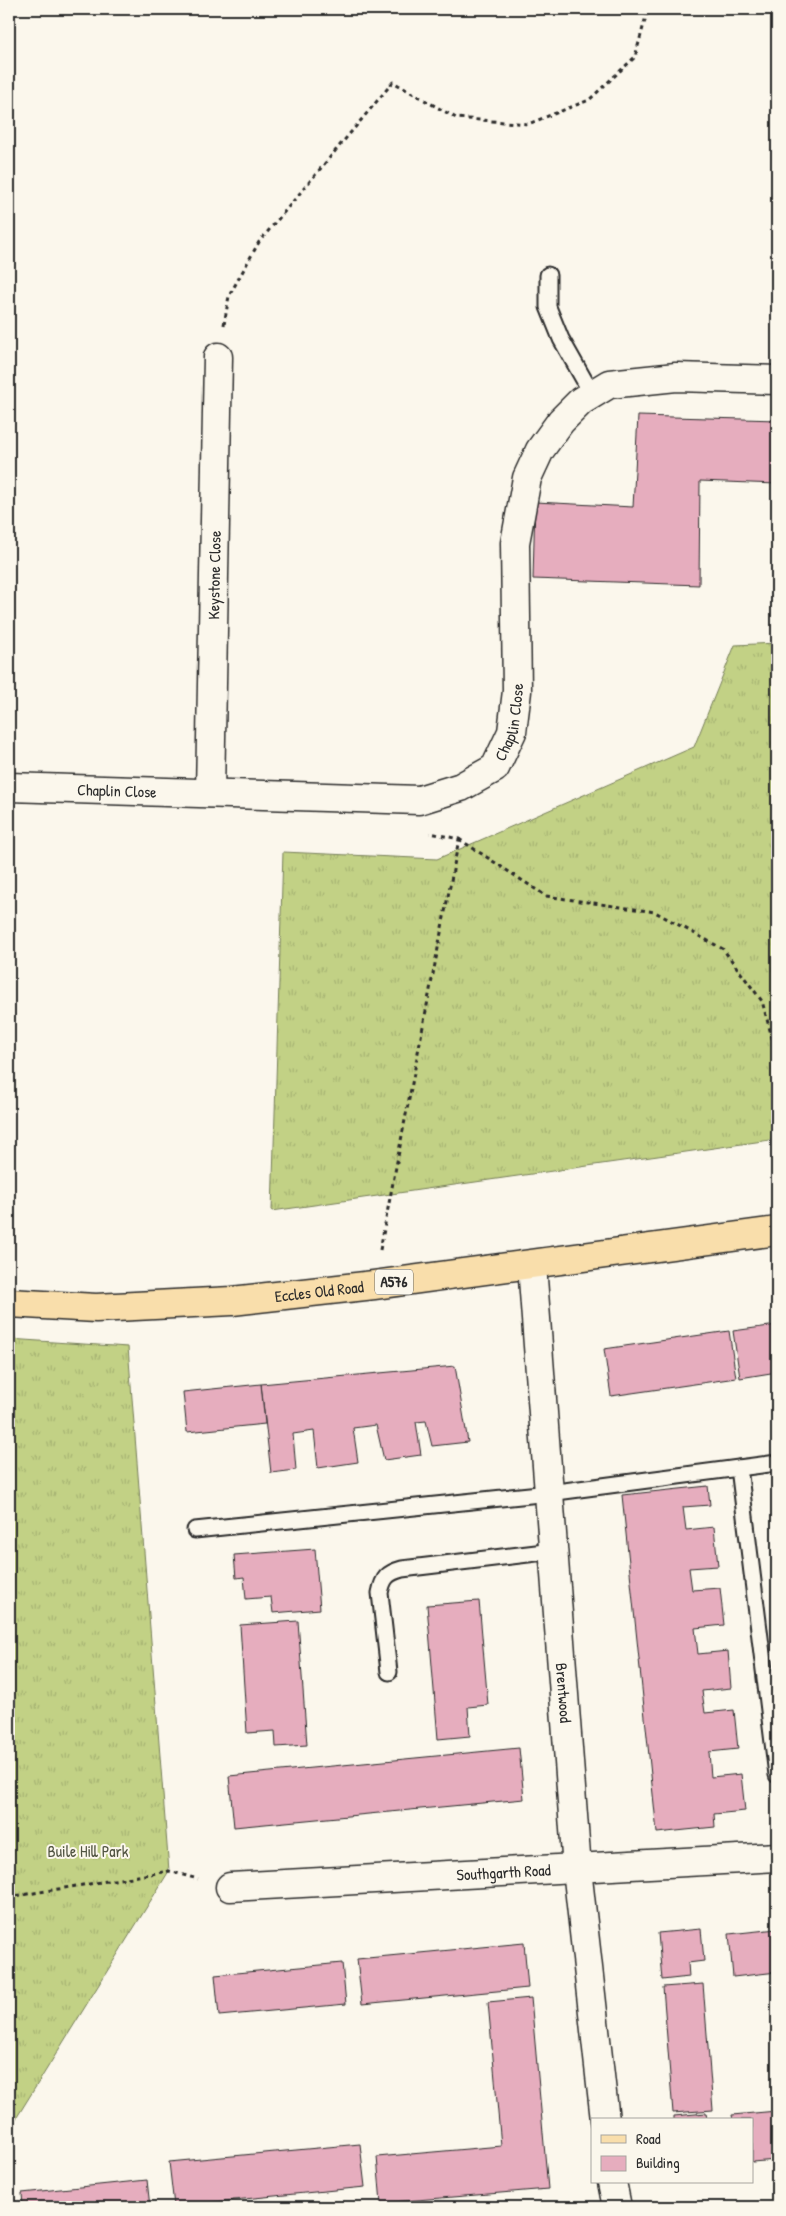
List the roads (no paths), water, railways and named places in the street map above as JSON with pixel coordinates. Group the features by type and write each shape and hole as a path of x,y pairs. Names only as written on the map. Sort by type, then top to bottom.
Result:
{"main road":[{"name":"Eccles Old Road","path":"9,1303 115,1307 232,1301 374,1285 777,1232"}],"street":[{"name":"Keystone Close","path":"210,793 218,358"},
{"name":"Chaplin Close","path":"9,787 419,800 461,787 495,768 512,732 517,691 515,543 527,478 540,450 562,421 581,401 609,384 676,377 777,380"},
{"name":"Brentwood","path":"532,1264 577,1869 605,2118"},
{"name":"Southgarth Road","path":"230,1887 777,1857"},
{"path":"612,2184 617,2207"}],"lane":[{"path":"548,275 548,307 562,339 592,394"},
{"path":"195,1530 549,1493 777,1463"},
{"path":"739,1468 777,1775"},
{"path":"390,1672 380,1593 383,1581 389,1573 402,1569 553,1551"}],"park label":[{"name":"Buile Hill Park","path":"88,1851"}]}
